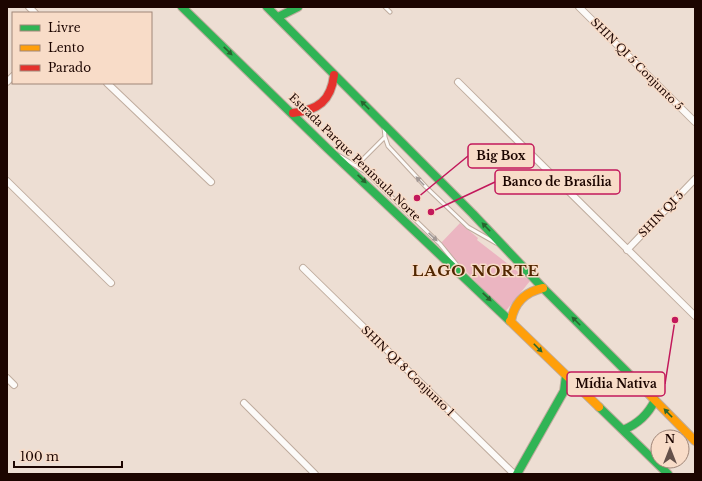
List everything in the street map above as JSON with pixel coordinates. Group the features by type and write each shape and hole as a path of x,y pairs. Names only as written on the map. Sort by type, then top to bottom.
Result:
{"main road":[{"path":"267,7 695,441"},
{"path":"278,17 298,7"},
{"path":"285,24 298,7"},
{"name":"Estrada Parque Península Norte","path":"184,8 328,149 511,321 668,474"},
{"path":"293,114 312,110 323,102 333,88 334,75"},
{"path":"511,321 513,310 523,297 534,289 543,288"},
{"path":"518,474 564,391 566,376"},
{"path":"564,391 579,388"},
{"path":"623,430 639,423 646,417 655,400"}],"street":[{"name":"SHIN QI 5 Conjunto 5","path":"579,7 695,122"},
{"path":"458,82 695,316"},
{"path":"108,84 210,182"},
{"name":"SHIN QI 5","path":"627,250 695,179"},
{"path":"7,181 111,283"},
{"name":"SHIN QI 8 Conjunto 1","path":"303,268 514,474"},
{"path":"7,378 14,385"},
{"path":"244,403 316,474"}],"lane":[{"path":"384,7 390,12"},
{"path":"384,125 385,137 388,146 426,187 460,220 475,232 505,247"},
{"path":"356,166 385,137"},
{"path":"328,149 367,173 440,244 471,283"}],"shaded area":[{"path":"460,223 478,238 477,240 530,281 505,312 440,244"}],"traffic: fast":[{"path":"182,7 328,149 510,321"},
{"path":"267,7 473,214 543,288 637,382"},
{"path":"278,17 298,7"},
{"path":"517,474 564,391 566,376"},
{"path":"623,430 642,418 655,400"},
{"path":"599,407 668,474"}],"traffic: slow":[{"path":"511,321 512,315 521,299 531,292 543,288"},
{"path":"510,321 599,407"},
{"path":"637,382 695,441"}],"traffic: jam":[{"path":"293,113 302,112 322,103 330,91 334,75"}],"place":[{"name":"Big Box","path":"417,198"},
{"name":"Banco de Brasília","path":"431,212"},
{"name":"Mídia Nativa","path":"675,320"}],"district":[{"name":"LAGO NORTE","path":"476,271"}]}
